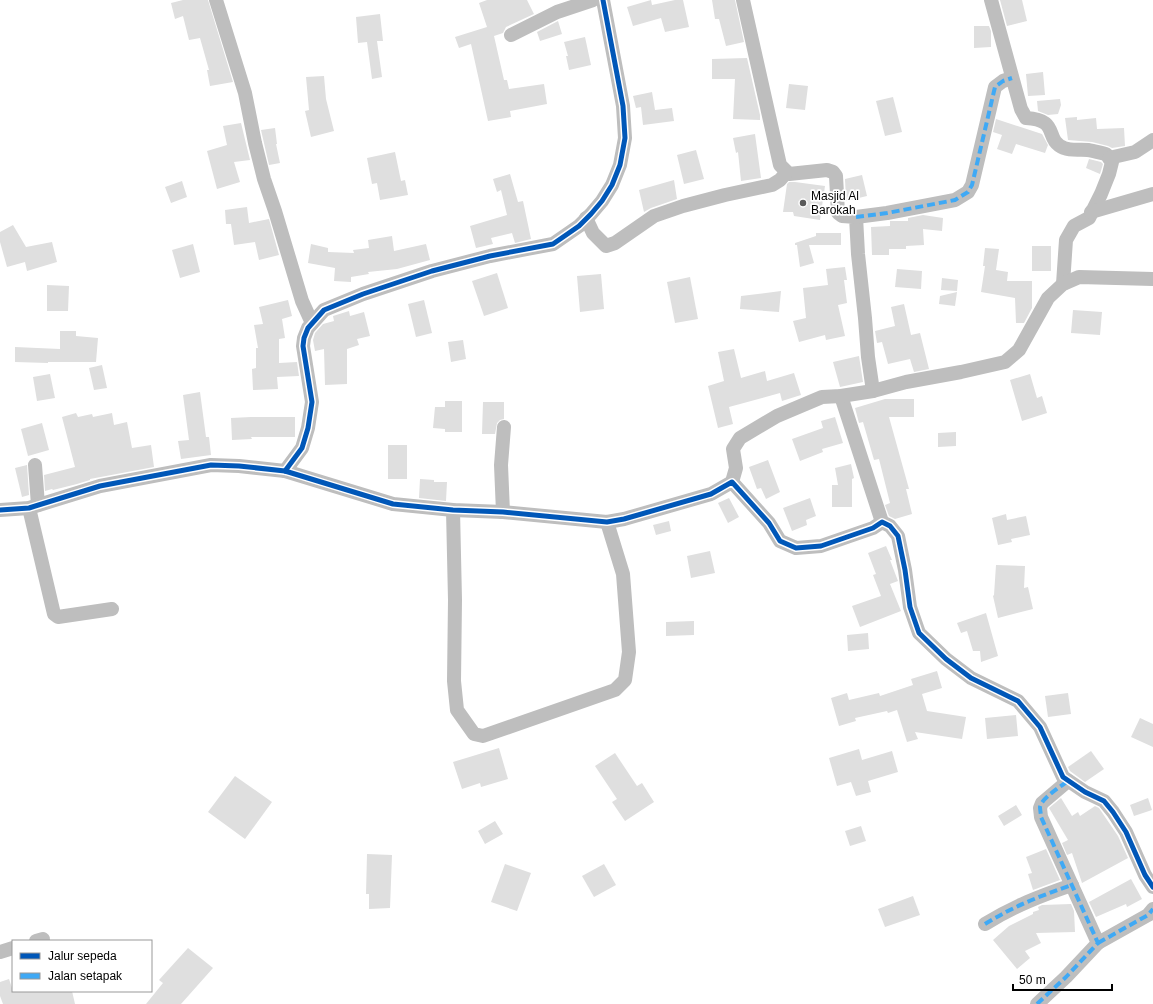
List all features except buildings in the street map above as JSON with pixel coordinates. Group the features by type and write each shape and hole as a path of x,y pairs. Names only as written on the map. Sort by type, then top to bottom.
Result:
{"street":[{"path":"216,0 245,93 264,179 278,218 302,300 312,322"},
{"path":"511,35 557,12 593,0"},
{"path":"285,471 302,448 308,428 312,402 303,346 304,338 312,322 324,310 363,294 432,271 490,256 554,244 579,226 602,201 612,185 620,165 624,138 623,106 603,0"},
{"path":"743,0 780,165 789,174 827,170 833,172 836,176 838,213 842,216 856,217 943,203 955,200 968,192 972,185 995,87 1003,80 1012,78"},
{"path":"991,0 1021,109 1026,118 1045,122 1051,130 1052,137 1056,143 1064,148 1072,150 1088,150 1106,154 1112,162 1101,194 1088,218 1074,226 1066,240 1063,284"},
{"path":"1109,158 1136,152 1153,140"},
{"path":"586,218 593,233 606,246 615,243 654,216 683,206 772,185 780,180 786,172"},
{"path":"1091,212 1153,194"},
{"path":"856,217 868,357 873,391"},
{"path":"0,510 34,506 100,486 212,465 285,471 393,504 453,510 503,512 607,522 624,519 711,494 732,482 736,468 733,449 740,438 777,416 822,397 841,396 873,391 906,382 1005,362 1019,350 1048,298 1063,284 1079,277 1153,279"},
{"path":"841,396 882,522 890,526 898,536 905,570 910,607 919,634 946,659 971,678 1018,701 1040,727 1063,777 1085,792 1104,801 1113,812 1126,832 1145,875 1153,887"},
{"path":"503,512 501,465 504,428"},
{"path":"35,465 34,506 54,614 58,617 112,609"},
{"path":"732,482 769,523 780,541 796,548 822,546 873,528 882,522"},
{"path":"453,510 455,600 454,681 457,710 474,734 484,736 615,690 624,680 630,652 624,581 607,522"},
{"path":"1068,781 1042,803 1040,808 1041,817 1051,836 1098,943"},
{"path":"985,924 1025,902 1072,885"},
{"path":"1037,1004 1066,977 1098,943 1148,915 1153,909"},
{"path":"0,952 12,948"}],"marked path":[{"path":"856,217 887,213 955,200 968,192 972,185 995,87 1003,81 1012,78"},
{"path":"1037,1004 1066,977 1098,943 1041,817 1040,807 1044,800 1068,781 1071,783"},
{"path":"985,924 1027,902 1072,885"},
{"path":"1098,943 1148,915 1153,909"}],"cycle path":[{"path":"285,471 302,448 308,428 312,402 303,346 304,338 308,328 324,310 363,294 432,271 490,256 553,244 579,226 602,201 612,185 620,165 625,138 623,106 603,0"},
{"path":"0,510 29,508 100,486 211,465 239,466 285,471 393,504 453,510 503,512 607,522 624,519 711,494 732,482 769,523 780,541 796,548 821,546 873,528 882,522 890,526 898,536 905,570 910,607 919,633 946,659 971,678 1018,701 1040,727 1063,777 1085,792 1104,801 1113,812 1126,832 1145,875 1153,887"}],"place":[{"name":"Masjid Al Barokah","path":"803,203"}]}
